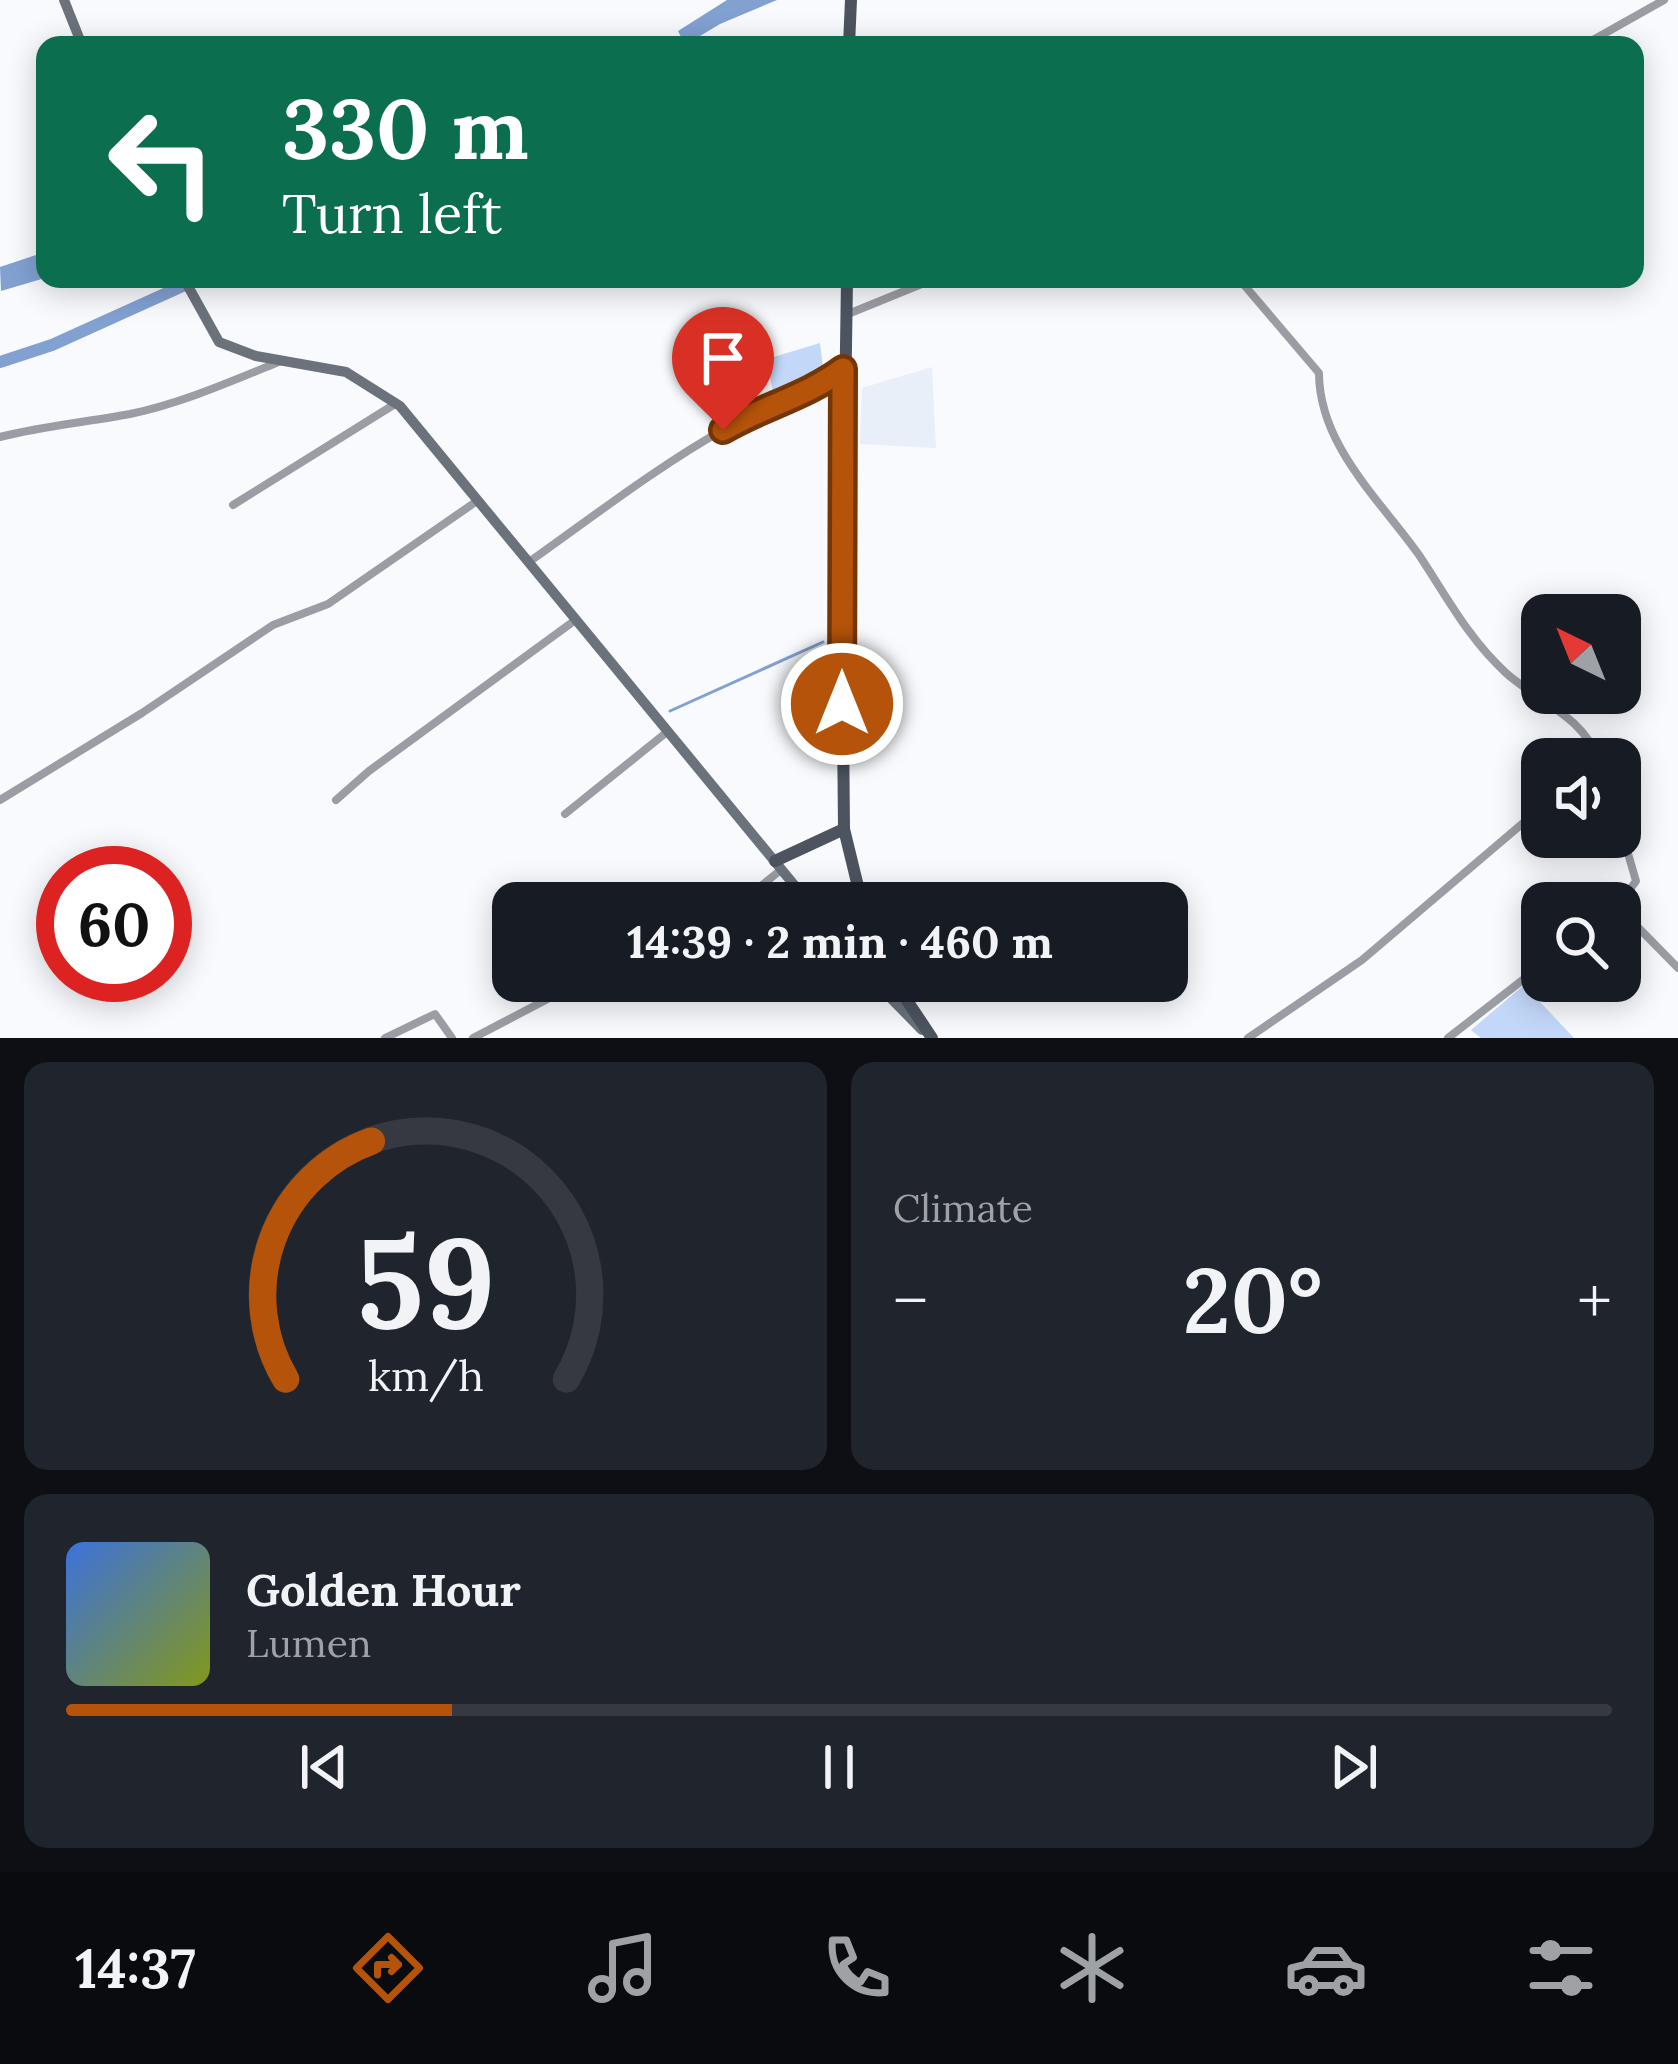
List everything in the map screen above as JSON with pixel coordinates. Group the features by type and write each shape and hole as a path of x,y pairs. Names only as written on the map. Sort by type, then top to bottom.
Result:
{"main road":[{"path":"64,0 78,36"},
{"path":"849,36 851,2"},
{"path":"189,288 219,342 234,350 346,372 397,404 792,882"},
{"path":"847,288 844,830 857,882"},
{"path":"779,865 844,830"},
{"path":"895,1002 931,1038"},
{"path":"908,1002 931,1038"}],"street":[{"path":"1600,36 1664,0"},
{"path":"846,315 912,288"},
{"path":"1247,288 1319,373 1319,394 1351,466 1418,554 1468,633 1508,675 1564,712 1585,738"},
{"path":"0,436 61,422 130,414 201,394 284,360"},
{"path":"529,562 723,430 766,405 818,386 843,369"},
{"path":"233,505 397,404"},
{"path":"0,800 273,625 328,604 477,501"},
{"path":"336,800 574,621"},
{"path":"566,814 667,732"},
{"path":"1247,1038 1362,961 1521,825"},
{"path":"762,882 779,865"},
{"path":"1641,928 1678,968"},
{"path":"1448,1038 1521,981"},
{"path":"473,1038 542,1002"},
{"path":"385,1038 435,1014 452,1038"}],"shaded area":[{"path":"727,0 777,0 700,36 680,36 678,31"},
{"path":"36,255 36,281 1,291 0,267"},
{"path":"820,343 824,377 773,393 767,359"},
{"path":"932,367 936,448 860,444 862,388"},
{"path":"1521,988 1521,1002 1540,1002 1574,1038 1481,1038 1471,1030"}],"waterway":[{"path":"0,362 52,345 178,288"},
{"path":"670,711 823,642"}],"route":[{"path":"723,430 766,405 818,386 843,369 842,704"}]}
